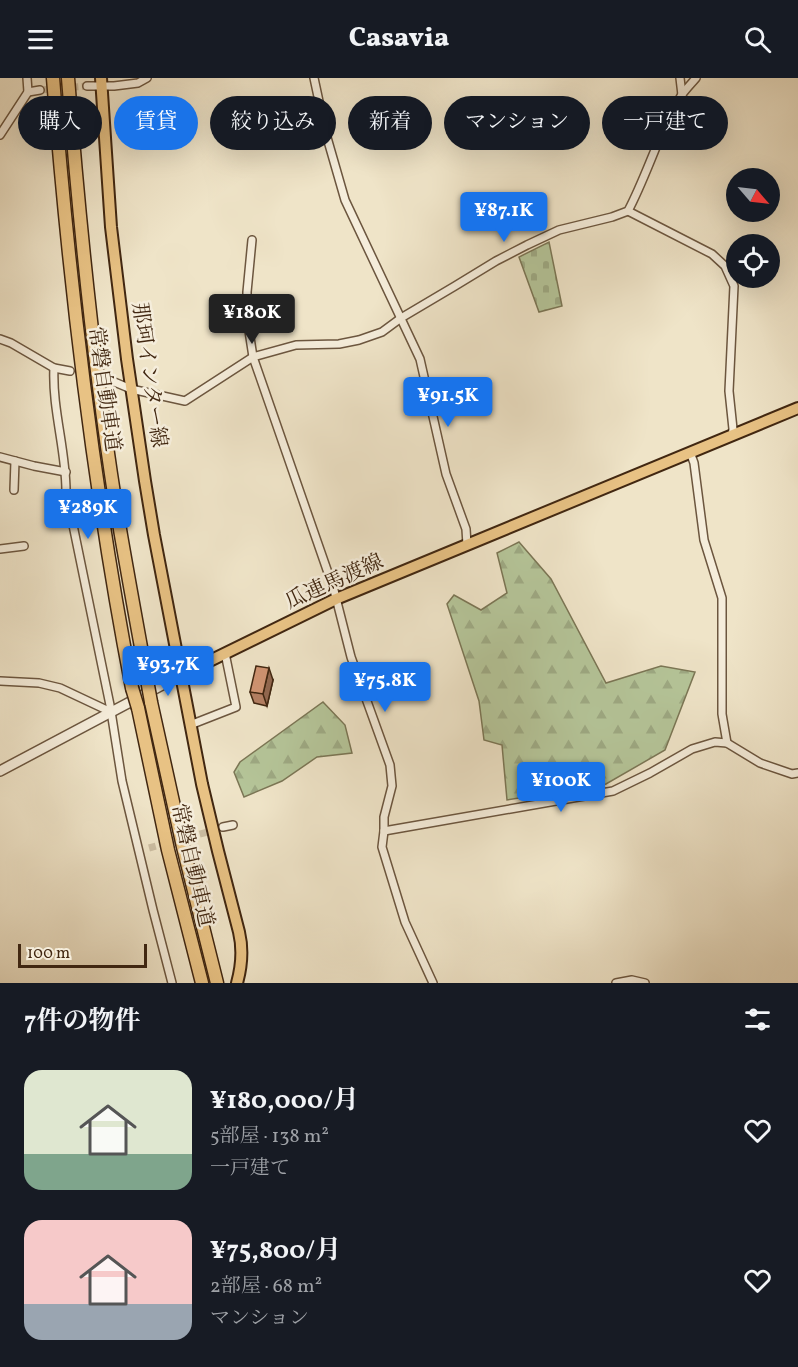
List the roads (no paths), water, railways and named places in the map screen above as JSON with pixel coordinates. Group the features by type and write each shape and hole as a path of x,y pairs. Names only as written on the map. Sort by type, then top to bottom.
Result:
{"highway":[{"name":"常磐自動車道","path":"53,78 80,359 121,629 168,850 202,983"},
{"name":"常磐自動車道","path":"69,78 78,199 115,500 151,702 183,847 217,983"}],"main road":[{"name":"那珂インター線","path":"101,82 111,227 131,389 154,535 181,675"},
{"name":"瓜連馬渡線","path":"181,675 336,599 798,409"},
{"path":"181,675 210,817 240,932 242,958 237,983"}],"street":[{"path":"0,135 28,92 27,78"},
{"path":"87,86 101,82 138,83 147,78"},
{"path":"314,78 326,134 345,200 420,359 446,474 466,529 467,544"},
{"path":"680,78 682,95"},
{"path":"112,381 131,389 185,401 253,357 296,345 339,344 382,332 401,318 496,261 527,245 559,230 628,211 643,181 664,128 682,95 696,78"},
{"path":"28,92 39,90"},
{"path":"628,211 712,254 725,266 734,286 729,391 732,435"},
{"path":"252,240 247,318 253,357 336,599 351,657 390,765 392,786 384,817 382,847 405,922 433,983"},
{"path":"0,339 54,368 70,371"},
{"path":"54,368 54,386 66,472 66,491 111,712 122,781 172,983"},
{"path":"690,452 694,463 704,540 722,598 723,714 727,743"},
{"path":"0,457 66,472"},
{"path":"14,490 15,461"},
{"path":"0,549 24,546"},
{"path":"190,725 236,707 225,652"},
{"path":"0,771 181,675"},
{"path":"0,681 39,683 60,688 111,712"},
{"path":"384,831 614,791 692,749 715,742 727,743 760,763 792,774 798,773"},
{"path":"223,827 233,825"},
{"path":"139,850 149,848"},
{"path":"616,983 632,980 645,983"}],"tunnel":[{"path":"40,90 87,86"},
{"path":"149,848 215,830"}]}
